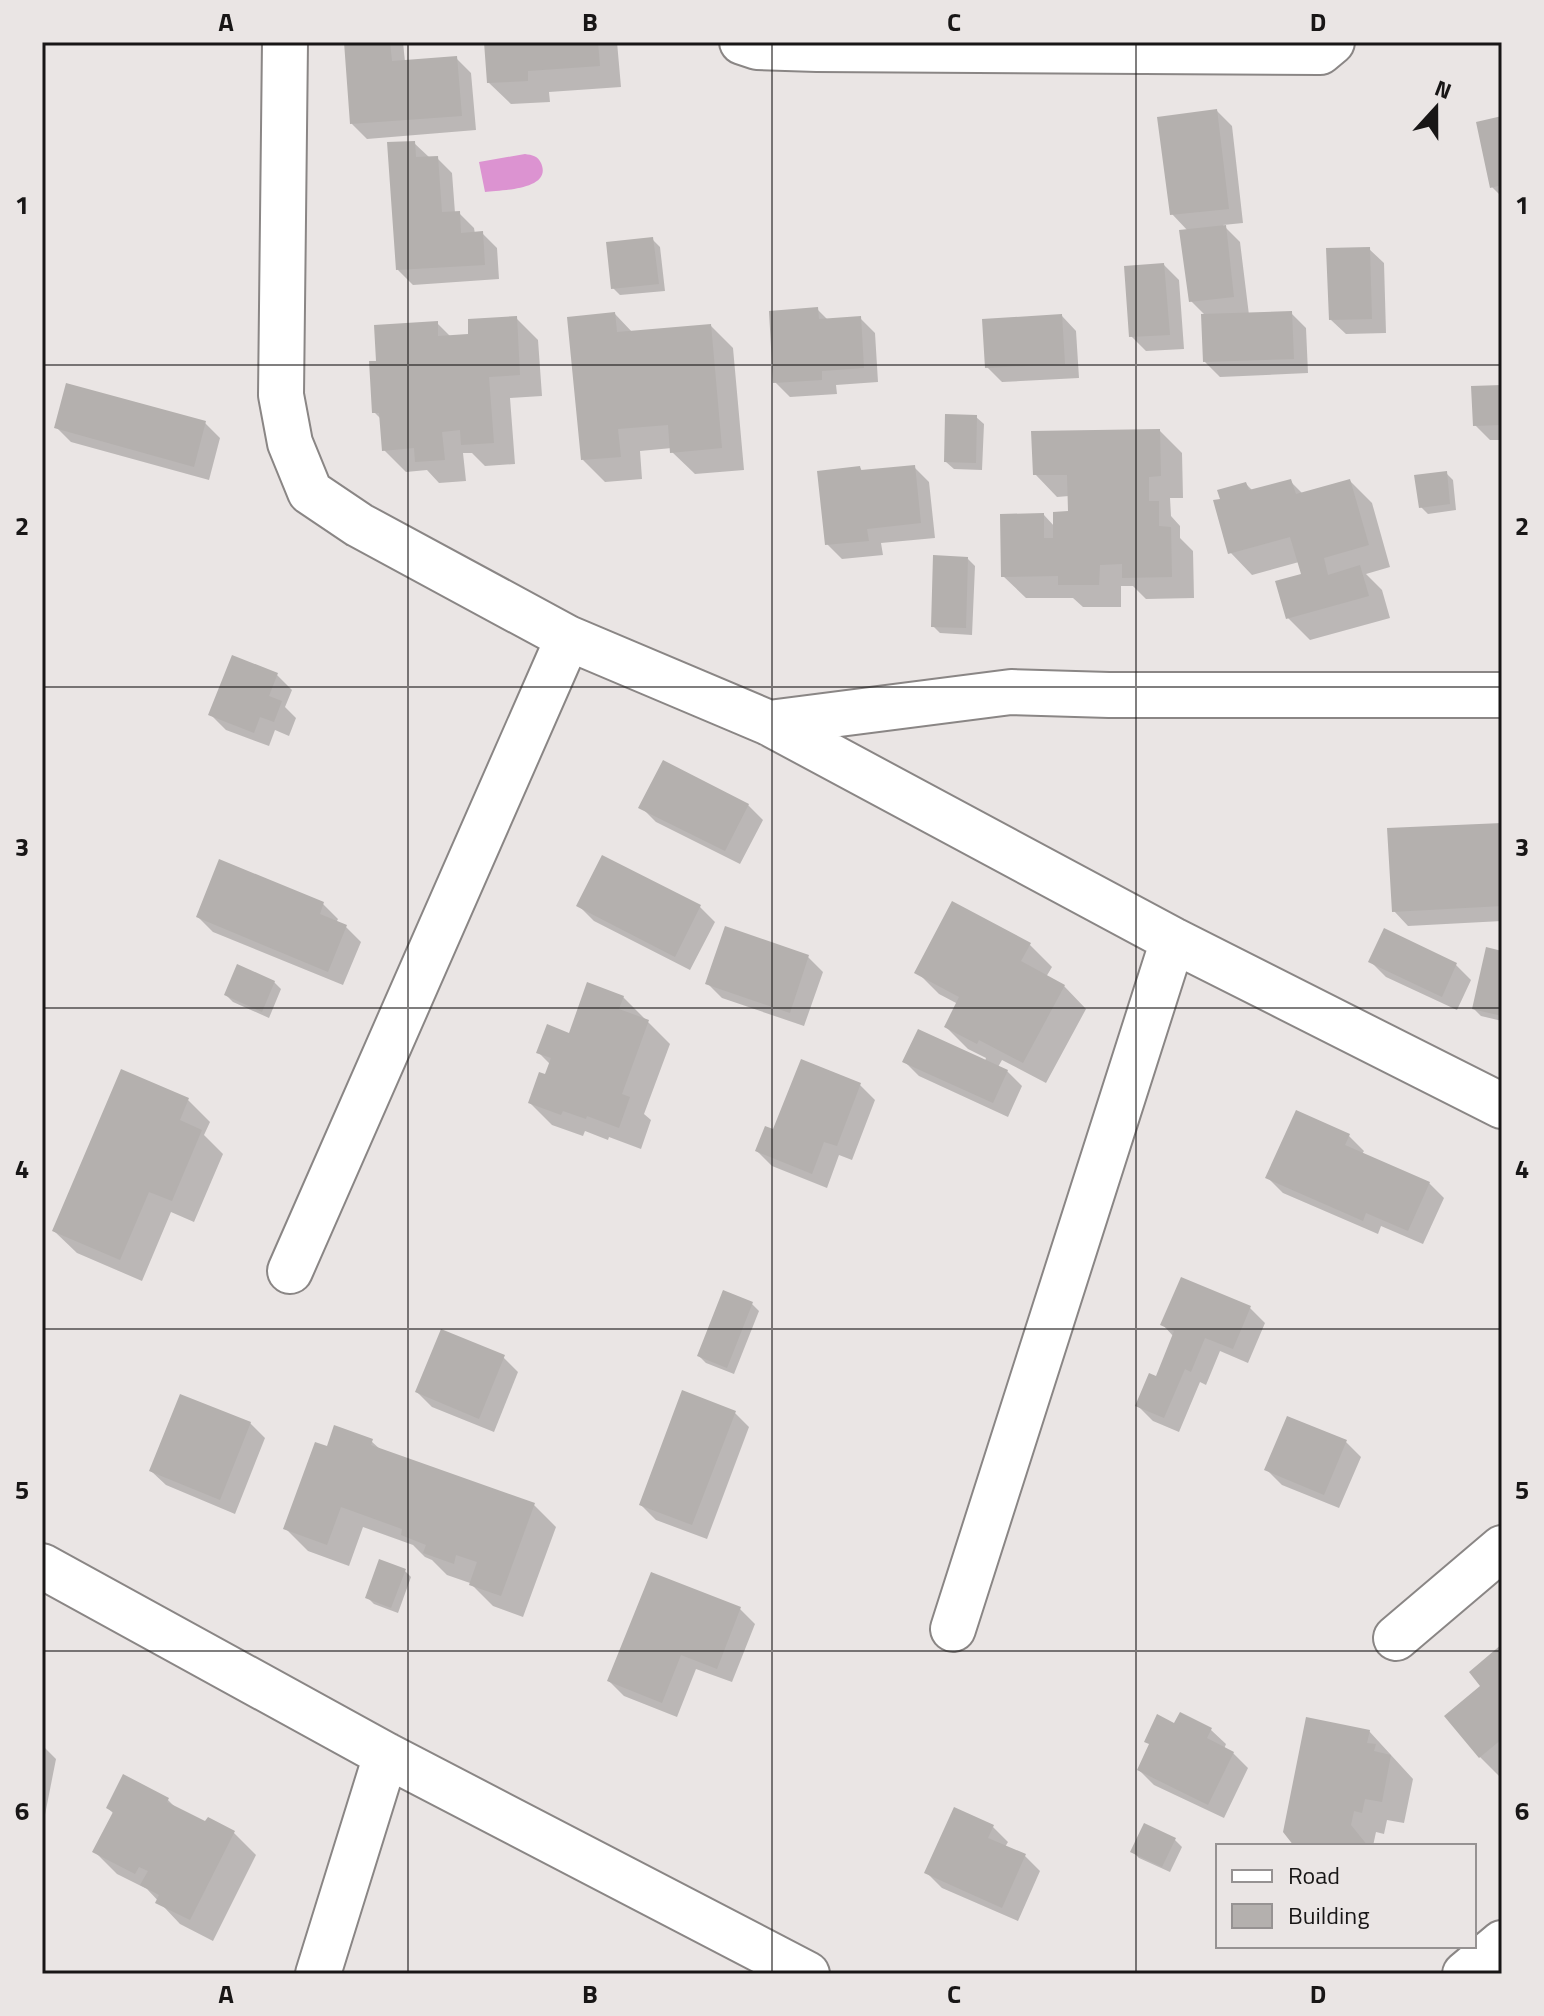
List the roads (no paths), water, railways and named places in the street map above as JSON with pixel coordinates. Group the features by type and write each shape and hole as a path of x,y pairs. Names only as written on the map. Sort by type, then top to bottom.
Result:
{"street":[{"path":"285,42 281,395 290,443 310,492 359,525 568,638 769,723 1173,940 1502,1106"},
{"path":"742,42 757,47 817,49 1320,52 1332,42"},
{"path":"290,1271 568,638"},
{"path":"769,723 1011,692 1109,695 1502,695"},
{"path":"953,1629 1173,940"},
{"path":"1396,1638 1502,1548"},
{"path":"42,1566 386,1755 807,1974"},
{"path":"318,1974 386,1755"},
{"path":"1465,1974 1502,1943"}]}
